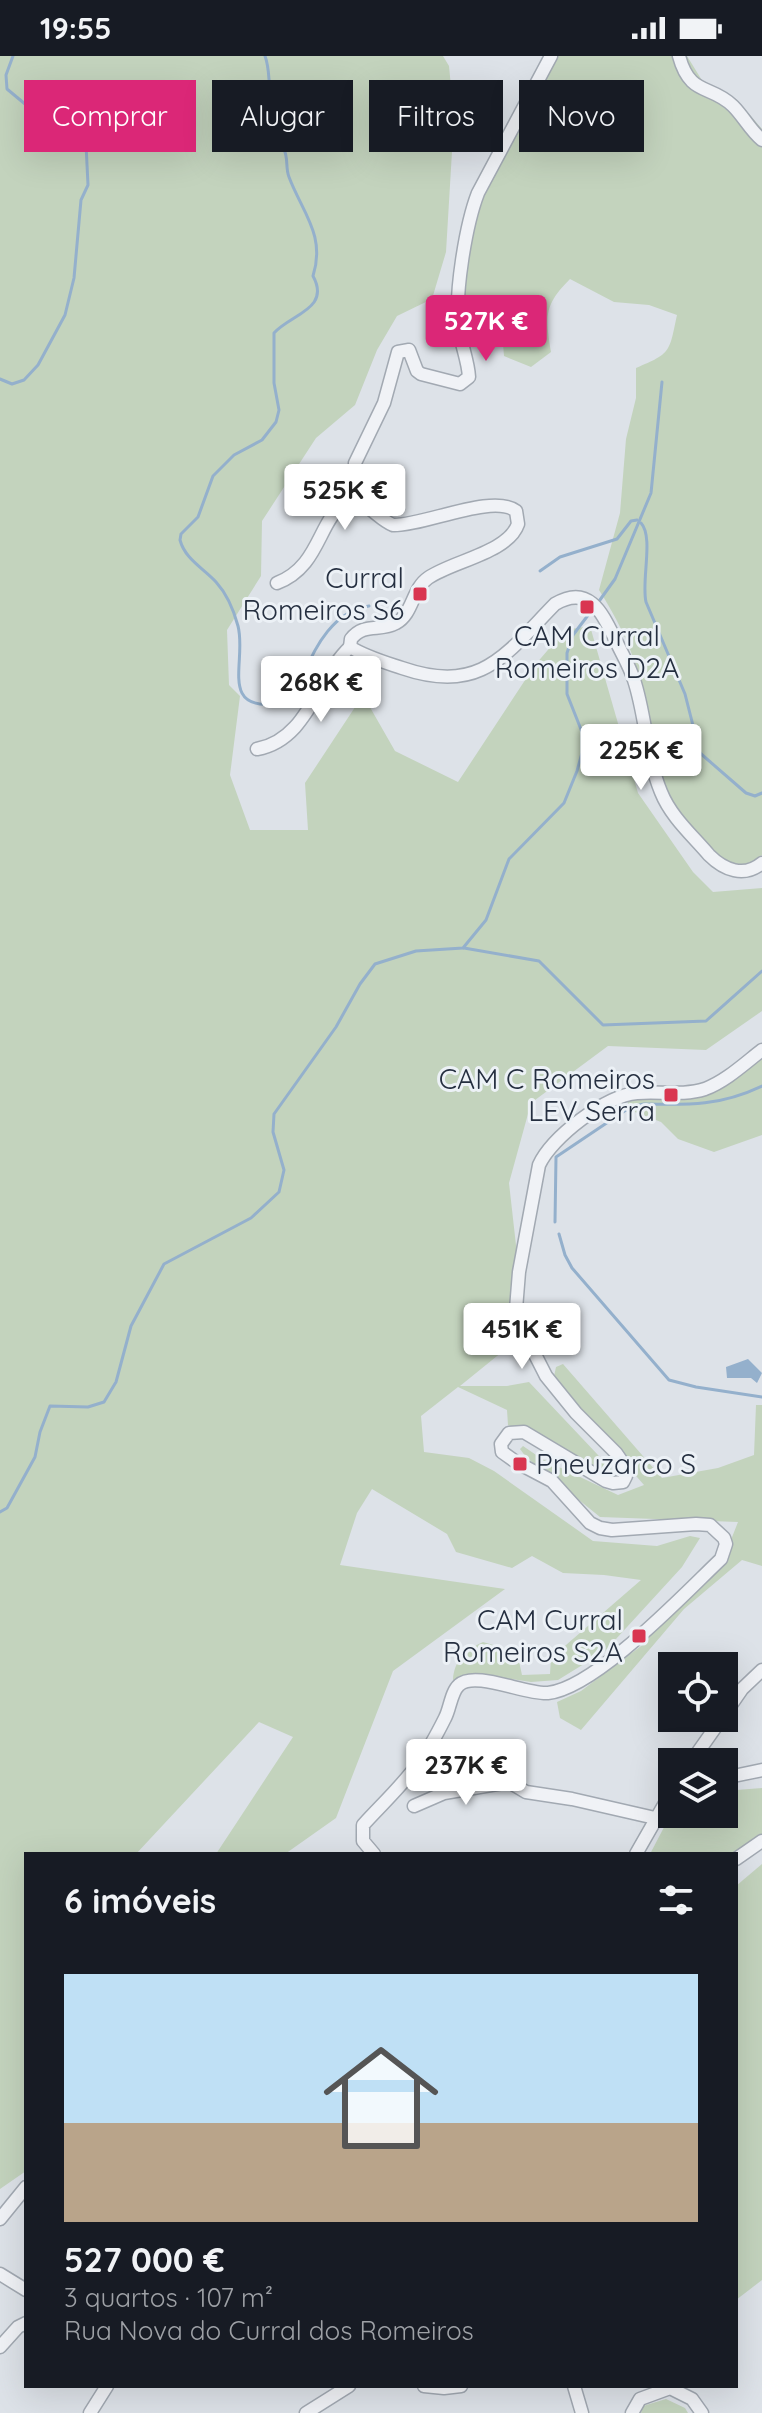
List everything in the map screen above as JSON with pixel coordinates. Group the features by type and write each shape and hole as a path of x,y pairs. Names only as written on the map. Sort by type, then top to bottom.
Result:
{"street":[{"path":"354,501 355,463 384,403 398,352 409,350 421,374 460,384 469,377 458,313 471,211 551,56"},
{"path":"679,56 690,80 732,105 762,140"},
{"path":"257,749 273,744 304,718 336,661 350,647 351,639 360,629 393,625 406,613 419,587 430,576 511,536 516,530 517,514 510,506 490,505 411,524 393,525 381,520 364,504 354,501 344,503 337,509 297,573 277,583"},
{"path":"350,647 373,659 432,678 457,677 481,670 502,658 555,604 564,599 581,598 594,604 634,678 651,764 665,803 717,863 739,872 753,871 762,863"},
{"path":"372,1852 363,1841 363,1825 420,1761 446,1716 456,1687 464,1682 490,1682 550,1693 585,1679 621,1653 725,1552 724,1538 710,1525 612,1530 590,1523 552,1481 502,1452 501,1444 509,1433 524,1432 606,1481 623,1482 626,1476 625,1466 616,1453 576,1413 546,1376 519,1323 516,1309 523,1248 539,1165 546,1150 559,1137 610,1102 638,1093 703,1090 720,1082 762,1050"},
{"path":"738,1695 762,1670"},
{"path":"738,1775 762,1770"},
{"path":"414,1806 444,1793 509,1782 526,1792 655,1818"},
{"path":"637,1852 658,1813"},
{"path":"738,1858 762,1841"},
{"path":"0,2219 24,2189"},
{"path":"0,2274 24,2289"},
{"path":"0,2347 24,2324"},
{"path":"90,2413 106,2388"},
{"path":"306,2413 346,2388"},
{"path":"575,2388 582,2413"},
{"path":"632,2413 640,2399 670,2388 692,2399 702,2413"}],"green space":[{"path":"0,56 443,56 449,66 450,80 369,80 369,152 452,152 446,252 432,299 397,316 377,350 355,405 316,438 262,521 261,576 227,630 229,685 240,696 230,775 250,830 308,830 305,783 363,695 395,751 458,782 535,665 565,630 590,626 638,793 693,872 713,892 762,888 762,1011 706,1050 608,1046 531,1103 509,1183 523,1335 460,1386 507,1386 529,1382 615,1473 597,1471 543,1438 508,1425 507,1410 458,1387 421,1416 424,1452 469,1458 494,1471 593,1541 657,1546 690,1536 700,1538 682,1567 605,1651 558,1680 531,1682 484,1675 453,1680 462,1656 483,1642 517,1652 522,1675 550,1674 551,1658 641,1580 563,1573 532,1556 512,1568 456,1552 447,1534 372,1489 357,1513 340,1565 505,1589 393,1671 336,1818 288,1852 217,1852 293,1737 259,1722 138,1852 24,1852 24,2172 0,2189"},
{"path":"552,56 687,56 703,82 736,99 762,129 762,855 750,865 725,865 692,828 671,798 655,760 635,662 622,630 599,590 620,513 626,439 636,398 636,368 667,350 677,315 649,305 614,302 570,279 555,296 548,312 551,352 531,367 504,356 501,319 475,307 462,307 467,247 475,205 519,120 519,152 644,152 644,80 540,80"},
{"path":"762,1050 762,1135 714,1152 678,1139 661,1122 627,1109 629,1094 703,1090"},
{"path":"563,1364 662,1478 718,1468 754,1455 756,1405 762,1405 762,1566 742,1560 684,1609 581,1730 560,1718 557,1702 581,1691 641,1646 727,1550 738,1522 600,1517 526,1457 520,1449 523,1446 542,1459 618,1495 644,1485 553,1381 556,1367"},
{"path":"762,1788 762,1837 736,1852 651,1852 664,1828 738,1828 738,1790"},
{"path":"762,1864 762,2280 738,2298 738,1884"},
{"path":"666,2399 685,2408 688,2413 641,2413 643,2406"}],"water":[{"path":"748,1359 762,1373 757,1383 751,1378 727,1378 726,1367"}],"waterway":[{"path":"0,379 12,384 24,380 38,365 65,315 74,278 81,200 88,185 86,144 61,134 7,89 6,75 13,56"},
{"path":"265,56 273,101 260,118 283,147 289,177 315,236 317,248 313,276 317,296 307,310 274,333 274,383 279,410 276,422 262,440 234,455 213,476 198,517 181,534 180,540 190,558 220,586 232,608 240,639 239,680 241,691 247,699 258,704 275,704 298,683"},
{"path":"597,604 615,579 651,493 662,382"},
{"path":"540,571 560,557 617,539 631,521 637,520"},
{"path":"641,523 647,538 646,602 685,694 700,753 746,793 755,796 762,793"},
{"path":"303,676 313,653 336,622 357,609 369,606"},
{"path":"0,1512 7,1508 35,1457 50,1406 88,1407 104,1402 116,1382 131,1326 164,1264 251,1218 279,1192 284,1170 273,1132 274,1114 336,1027 375,964 416,951 463,948 486,920 509,859 564,803 582,753 582,732 567,694 567,653 573,635 592,610"},
{"path":"464,948 539,961 603,1025 706,1021 762,971"},
{"path":"635,1106 718,1101 762,1086"},
{"path":"555,1222 556,1157 626,1110"},
{"path":"559,1234 572,1268 669,1380 762,1397"}],"place":[{"name":"Curral Romeiros S6","path":"420,594"},
{"name":"CAM Curral Romeiros D2A","path":"587,607"},
{"name":"CAM C Romeiros LEV Serra","path":"671,1095"},
{"name":"Pneuzarco S","path":"520,1464"},
{"name":"CAM Curral Romeiros S2A","path":"639,1636"}]}
